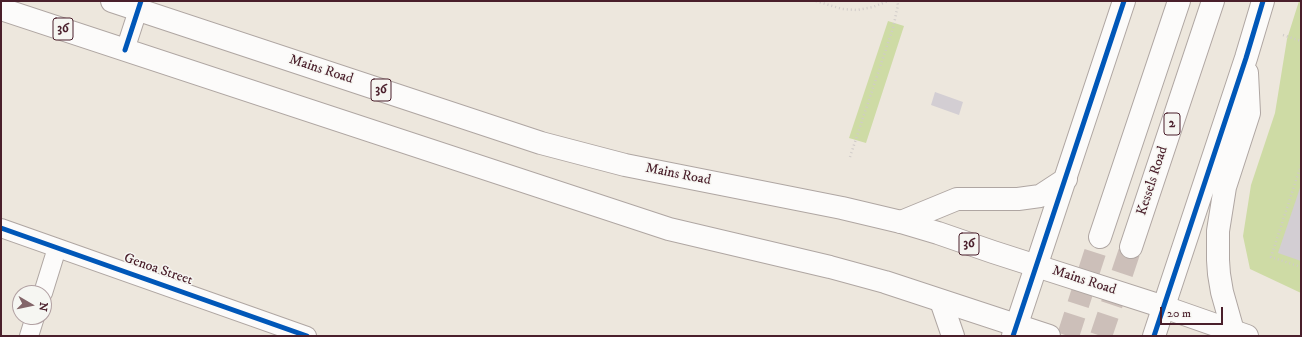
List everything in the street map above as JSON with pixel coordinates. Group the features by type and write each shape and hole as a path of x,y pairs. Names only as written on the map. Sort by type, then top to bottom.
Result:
{"main road":[{"name":"Mains Road","path":"112,1 139,5 541,143 625,165 842,208 900,222 1240,333"},
{"path":"1015,330 1124,1"},
{"path":"1100,237 1179,1"},
{"name":"Kessels Road","path":"1131,247 1213,1"},
{"path":"1154,336 1246,58 1263,1"},
{"name":"36","path":"1,9 669,229 830,267 885,282 941,301 1015,330 1049,336"},
{"path":"1240,333 1222,292 1218,260 1218,231 1224,187 1248,113 1246,58"},
{"path":"900,222 957,199 1018,199 1040,196 1066,179"},
{"path":"941,301 953,336"}],"street":[{"path":"125,50 139,5"},
{"name":"Genoa Street","path":"1,228 307,336"},
{"path":"45,285 57,248"},
{"path":"29,336 32,325"}],"path":[{"path":"816,1 842,9 857,10 873,7 888,1"},
{"path":"850,157 893,28 898,5 897,1"},
{"path":"1283,35 1301,41"},
{"path":"1301,165 1271,257 1301,267"}],"green space":[{"path":"1299,1 1301,1 1301,293 1250,269 1243,236 1251,185 1275,113 1287,39"},
{"path":"888,21 904,26 866,143 849,138"}],"building":[{"path":"935,92 963,102 959,115 931,105"},
{"path":"1301,185 1301,261 1278,253"}],"tunnel":[{"path":"1068,336 1100,237"},
{"path":"1101,336 1131,247"}],"cycle path":[{"path":"125,50 141,1"},
{"path":"1013,336 1124,1"},
{"path":"1154,336 1246,58 1263,1"},
{"path":"1,228 307,336"}]}
